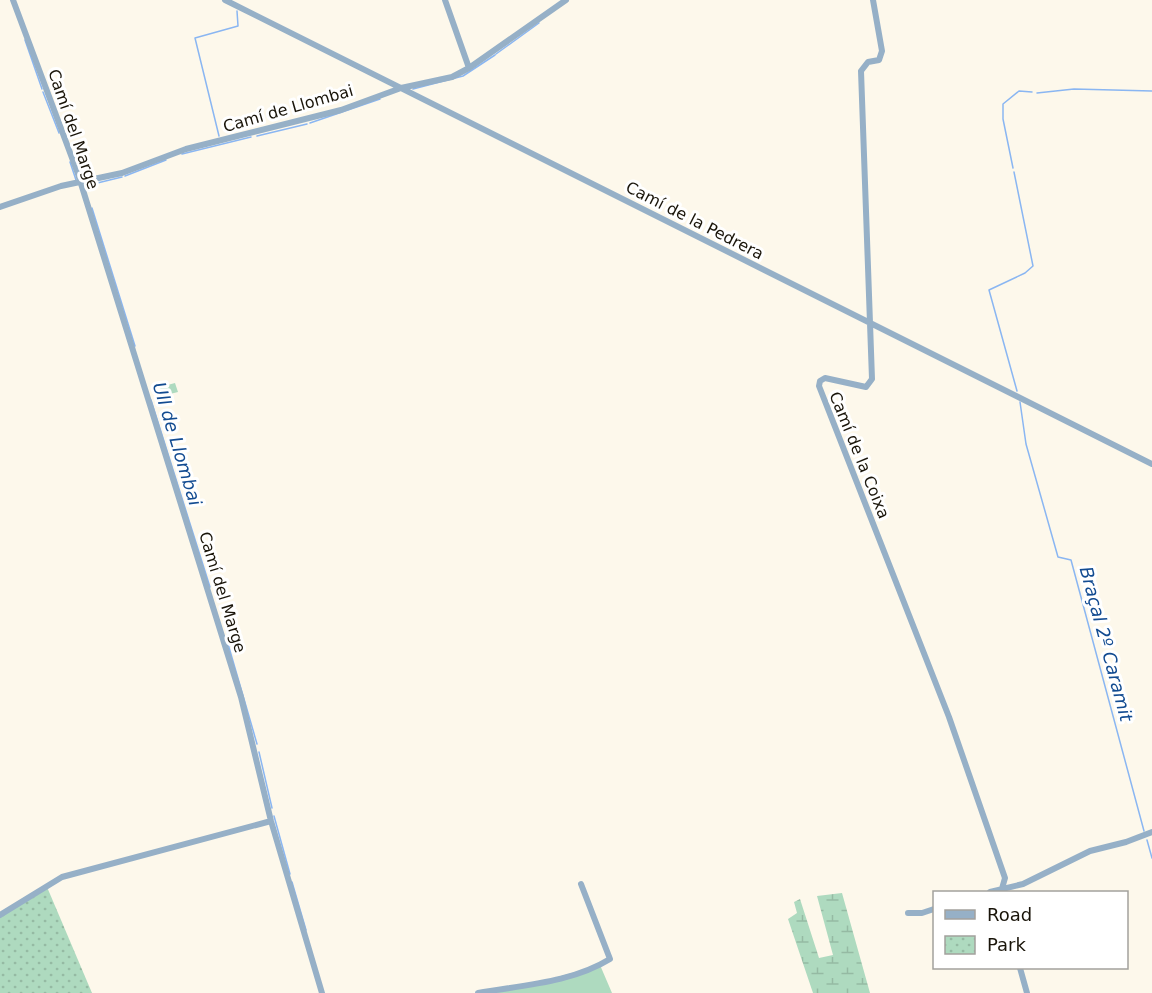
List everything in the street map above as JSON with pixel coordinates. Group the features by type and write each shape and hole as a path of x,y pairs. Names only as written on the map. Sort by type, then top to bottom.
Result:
{"street":[{"name":"Camí del Marge","path":"13,0 80,184 241,696 271,821 322,993"},
{"name":"Camí de la Pedrera","path":"225,0 1152,464"},
{"path":"445,0 469,68"},
{"name":"Camí de Llombai","path":"0,207 61,186 80,184 122,173 186,149 341,110 401,88 452,76 469,68 566,0"},
{"name":"Camí de la Coixa","path":"873,0 882,51 879,60 868,62 861,71 871,383 866,387 825,378 820,381 819,387 949,717 1005,878 1002,891"},
{"path":"0,915 62,877 271,821"},
{"path":"1002,891 1023,884 1090,851 1149,834"},
{"path":"478,993 576,975 592,970 610,959 581,884"},
{"path":"908,913 922,914 933,909"},
{"path":"1020,969 1027,993"}],"green space":[{"path":"175,383 178,392 162,396 160,387"},
{"path":"47,887 92,993 0,993 0,917"},
{"path":"842,893 870,993 813,993 788,919 797,913 794,902 800,899 819,958 833,955 817,896"},
{"path":"600,965 612,993 486,993 533,984"}],"waterway":[{"path":"219,136 195,38 238,26 237,11"},
{"name":"Ull de Llombai","path":"496,54 539,23"},
{"path":"25,40 42,89"},
{"name":"Ull de Llombai","path":"413,89 463,76 495,55"},
{"name":"Braçal 2º Caramit","path":"1037,93 1074,89 1152,91"},
{"name":"Braçal 2º Caramit","path":"1013,168 1003,119 1003,104 1019,91 1032,92"},
{"path":"43,92 59,133"},
{"name":"Ull de Llombai","path":"310,123 380,99"},
{"name":"Ull de Llombai","path":"257,136 307,124"},
{"name":"Ull de Llombai","path":"182,154 251,137"},
{"name":"Ull de Llombai","path":"125,176 166,160"},
{"path":"70,162 76,180"},
{"name":"Braçal 2º Caramit","path":"1014,172 1033,266 1025,273 989,290 1017,391"},
{"name":"Ull de Llombai","path":"85,186 122,177"},
{"name":"Ull de Llombai","path":"92,208 135,346"},
{"name":"Ull de Llombai","path":"151,400 210,587"},
{"name":"Braçal 2º Caramit","path":"1020,402 1026,444 1058,557 1071,560 1144,831"},
{"name":"Ull de Llombai","path":"226,637 257,744"},
{"name":"Ull de Llombai","path":"259,752 272,808"},
{"name":"Ull de Llombai","path":"274,816 290,874"},
{"name":"Braçal 2º Caramit","path":"1147,840 1152,858"},
{"name":"Ull de Llombai","path":"292,882 306,930"}]}
